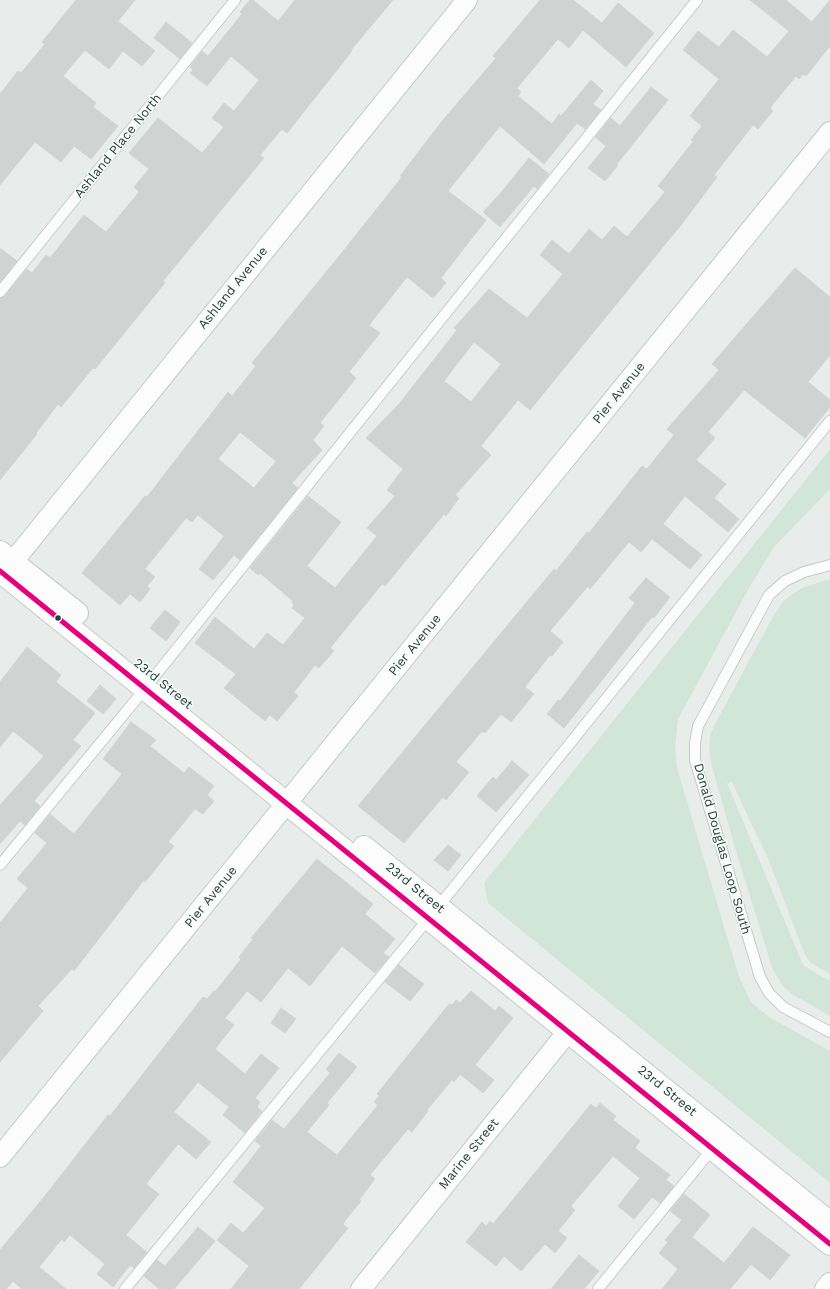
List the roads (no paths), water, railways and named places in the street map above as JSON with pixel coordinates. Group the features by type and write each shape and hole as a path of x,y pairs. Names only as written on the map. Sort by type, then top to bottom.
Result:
{"street":[{"name":"Ashland Avenue","path":"3,567 467,0"},
{"name":"Pier Avenue","path":"0,1157 830,132"},
{"name":"23rd Street","path":"3,567 149,682 717,1142 830,1244"},
{"name":"Marine Street","path":"361,1289 573,1025"},
{"name":"23rd Street","path":"717,1142 830,1223"},
{"path":"825,1289 830,1283"}],"lane":[{"name":"Ashland Place North","path":"0,292 235,0"},
{"path":"0,865 149,682 697,0"},
{"path":"125,1289 434,913 830,421"},
{"name":"Donald Douglas Loop South","path":"830,565 804,572 785,581 769,595 698,726 695,743 695,760 760,977 769,993 783,1007 830,1032"},
{"path":"598,1289 717,1142"}]}
